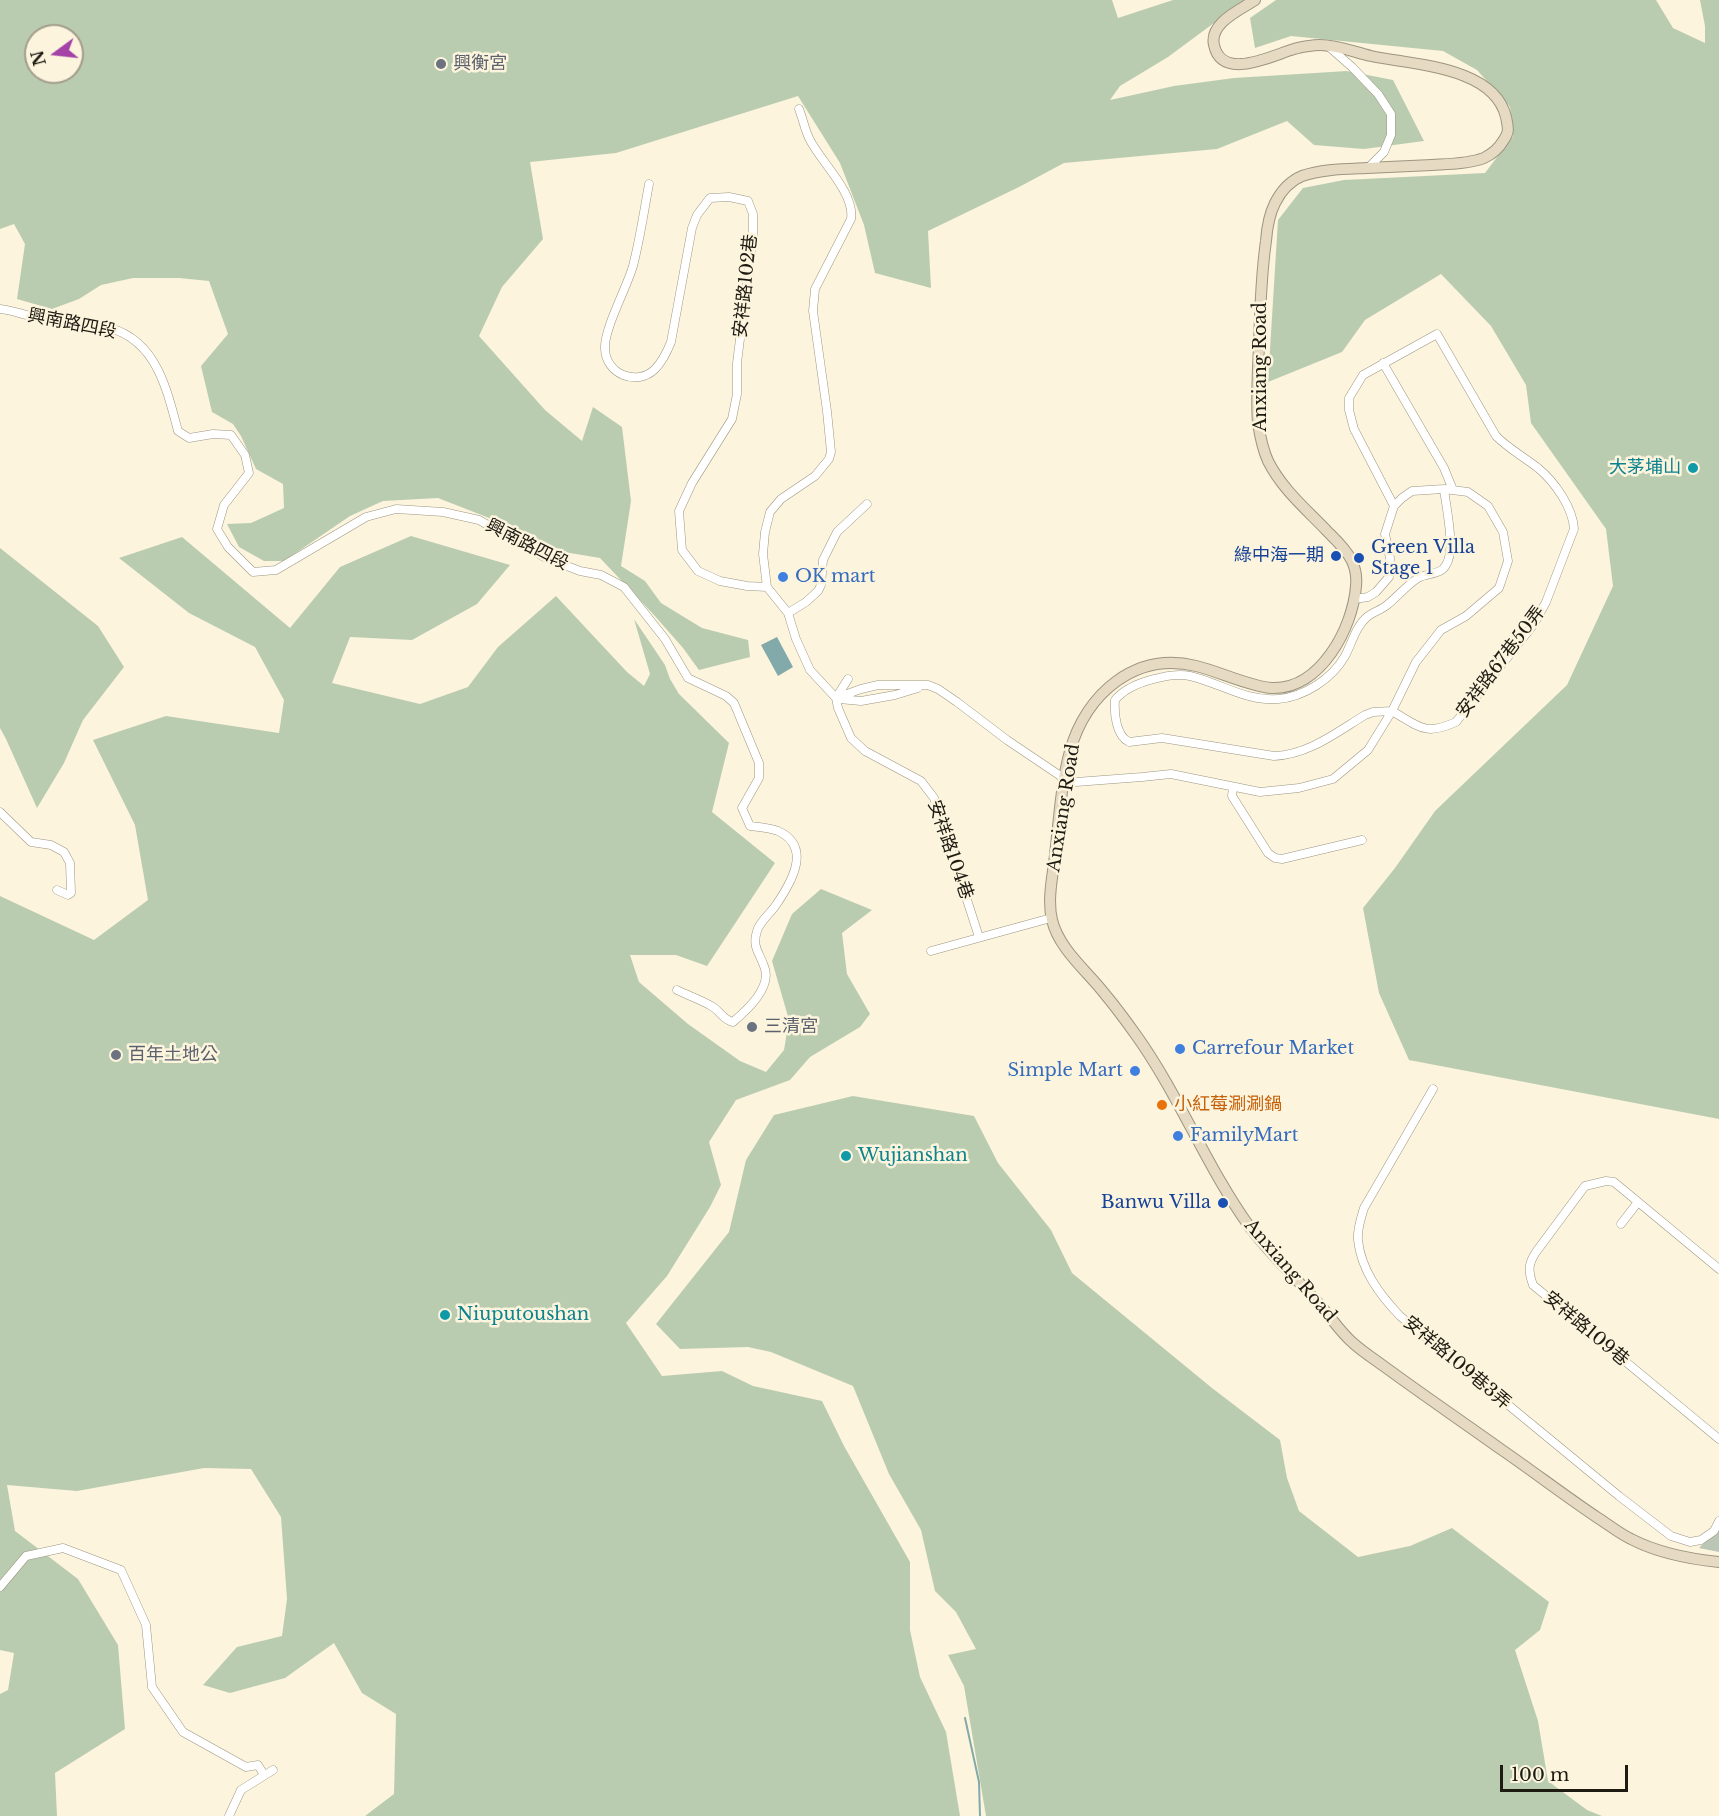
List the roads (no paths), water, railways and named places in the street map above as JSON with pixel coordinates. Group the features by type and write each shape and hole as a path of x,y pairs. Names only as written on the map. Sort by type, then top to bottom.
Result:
{"street":[{"name":"Anxiang Road","path":"1255,0 1223,22 1216,30 1213,38 1215,47 1225,61 1245,64 1299,47 1326,44 1366,55 1450,71 1483,85 1503,105 1507,133 1502,143 1489,156 1477,160 1448,164 1337,169 1298,177 1286,186 1273,206 1262,269 1258,422 1262,443 1269,463 1285,487 1344,549 1353,563 1356,583 1354,599 1342,636 1331,654 1308,678 1296,684 1270,688 1187,663 1144,667 1128,673 1106,688 1083,716 1070,753 1051,892 1050,909 1054,929 1065,948 1136,1034 1162,1075 1225,1190 1253,1232 1353,1343 1435,1404 1630,1539 1685,1559 1719,1562"},
{"path":"1326,44 1352,66 1378,94 1391,114 1391,135 1384,152 1368,168"},
{"path":"800,109 810,140 842,188 852,212 851,219 816,289 813,311 831,452 829,459 815,476 782,499 770,512 763,554 767,587 788,613 795,639 810,670 836,698 861,701 895,695 928,685"},
{"name":"安祥路102巷","path":"649,184 633,266 604,347 607,360 612,368 621,375 636,377 653,371 665,356 671,342 692,228 704,205 710,198 729,196 748,201 753,214 753,234 737,363 737,394 732,419 692,483 679,511 682,550 698,571 720,581 767,587"},
{"name":"興南路四段","path":"0,309 47,320 102,326 124,333 147,352 155,362 168,395 178,431 189,438 213,434 231,435 245,455 249,473 224,506 218,529 228,547 253,572 276,570 366,518 396,509 443,512 479,520 546,558 580,571 601,575 624,587 665,639 688,678 726,696 734,703 759,763 759,778 742,808 750,826 777,831 786,837 796,849 798,861 776,904 758,928 754,943 766,969 765,984 756,998 733,1022 726,1020 713,1007 677,990"},
{"name":"安祥路67巷50弄","path":"1383,363 1437,334 1496,436 1508,448 1538,468 1547,477 1567,503 1573,518 1574,529 1546,602 1534,624 1456,722 1439,729 1424,729 1392,711"},
{"path":"1392,711 1365,715 1313,747 1274,756 1162,738 1125,741 1114,706 1115,700 1126,689 1157,678 1174,675 1189,676 1257,699 1279,699 1307,690 1321,682 1339,665 1360,624 1369,615 1385,607 1417,579 1442,571 1447,565 1450,555 1448,489 1444,468 1383,363 1363,375 1355,386 1349,398 1349,410 1354,429 1394,506"},
{"path":"836,698 878,685 928,685 938,689 1065,779 1076,782 1172,774 1260,792 1299,788 1333,779 1368,750 1392,711 1416,662 1441,630 1466,616 1499,588 1508,561 1503,532 1488,506 1468,492 1448,489 1412,491 1394,506 1385,534 1390,558 1389,578 1368,597 1354,599"},
{"path":"788,613 818,591 821,585 823,560 837,532 867,504"},
{"path":"836,698 848,679"},
{"name":"安祥路104巷","path":"836,698 851,738 865,751 921,781 934,798 979,938"},
{"path":"1233,787 1232,796 1268,853 1275,858 1282,859 1362,840"},
{"path":"0,812 31,842 51,845 64,852 70,863 71,892 68,895 57,890"},
{"path":"931,951 1051,918"},
{"name":"安祥路109巷3弄","path":"1433,1089 1364,1208 1357,1238 1367,1273 1383,1297 1400,1316 1671,1536 1690,1542 1701,1540 1714,1531 1719,1521"},
{"name":"安祥路109巷","path":"1719,1269 1614,1182 1606,1181 1586,1186 1531,1260 1528,1271 1533,1285 1719,1439"},
{"path":"1621,1224 1638,1202"},
{"path":"0,1587 26,1556 63,1548 121,1570 146,1625 152,1687 183,1732 246,1767 258,1766 264,1775"},
{"path":"229,1816 241,1790 273,1770"}],"water":[{"path":"777,637 793,667 778,676 761,645"}],"waterway":[{"path":"965,1718 979,1782 980,1816"}],"place":[{"name":"興衡宮","path":"441,64"},
{"name":"大茅埔山","path":"1693,468"},
{"name":"綠中海一期","path":"1336,556"},
{"name":"Green Villa Stage 1","path":"1359,558"},
{"name":"OK mart","path":"783,577"},
{"name":"三清宮","path":"752,1027"},
{"name":"Carrefour Market","path":"1180,1049"},
{"name":"百年土地公","path":"116,1055"},
{"name":"Simple Mart","path":"1135,1071"},
{"name":"小紅莓涮涮鍋","path":"1162,1105"},
{"name":"FamilyMart","path":"1178,1136"},
{"name":"Wujianshan","path":"846,1156"},
{"name":"Banwu Villa","path":"1223,1203"},
{"name":"Niuputoushan","path":"445,1315"}]}
